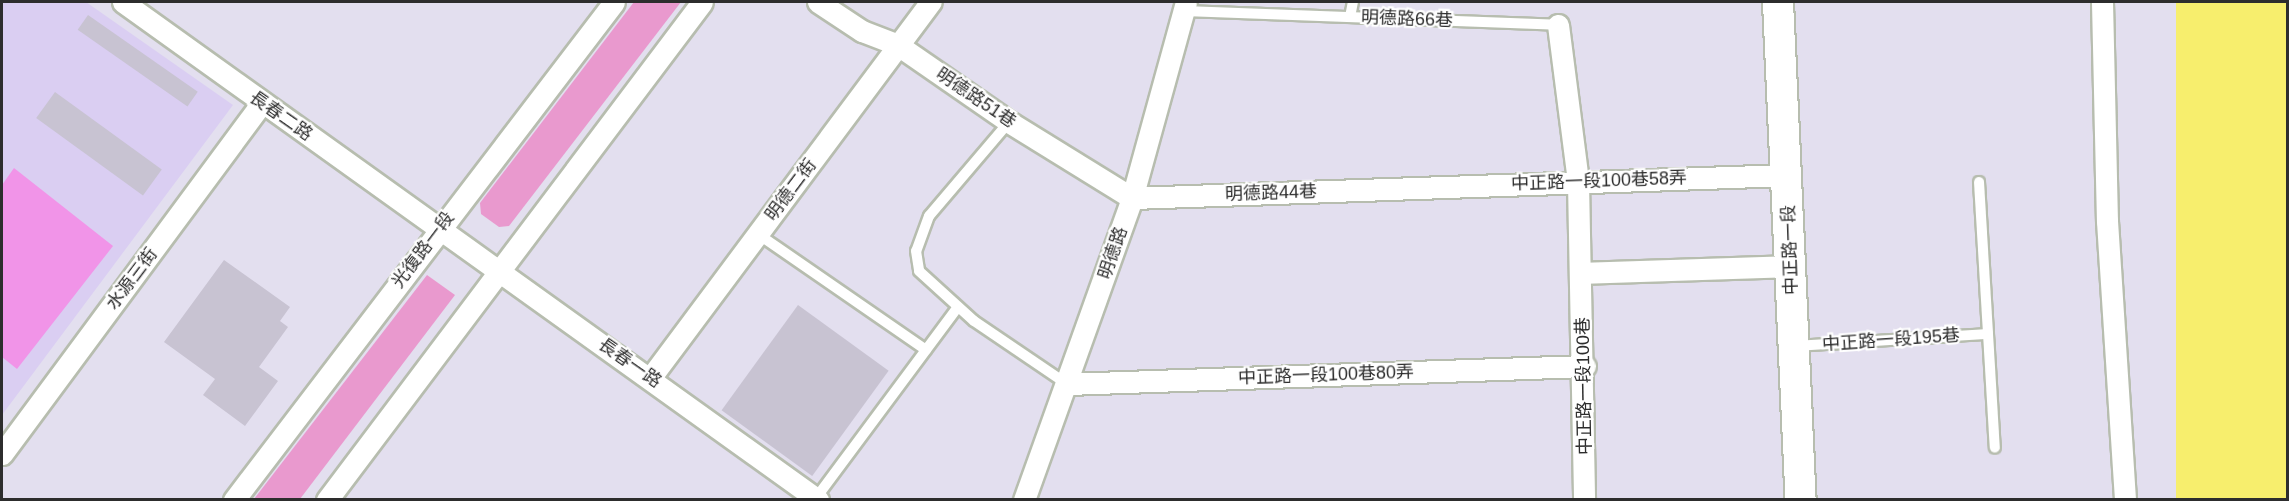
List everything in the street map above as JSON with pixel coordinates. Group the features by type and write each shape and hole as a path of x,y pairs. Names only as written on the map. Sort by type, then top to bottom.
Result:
{"main road":[{"name":"中正路一段","path":"1778,2 1801,500"}],"street":[{"name":"長春二路","path":"123,2 439,229"},
{"name":"光復路一段","path":"234,500 614,2"},
{"path":"327,500 702,2"},
{"name":"明德路51巷","path":"819,2 862,31 898,45 1009,122 1132,198"},
{"name":"明德二街","path":"651,377 932,2"},
{"path":"2102,2 2107,220 2125,500"},
{"name":"明德路","path":"1024,500 1132,198 1185,6"},
{"name":"中正路一段100巷","path":"1558,25 1578,182 1585,366 1584,500"},
{"name":"水源三街","path":"2,454 262,103"},
{"name":"中正路一段100巷58弄","path":"1410,188 1787,175"},
{"name":"明德路44巷","path":"1132,198 1410,188"},
{"name":"長春一路","path":"439,229 651,377 817,499"},
{"path":"1581,273 1791,266"},
{"name":"中正路一段100巷80弄","path":"1067,384 1585,366"}],"lane":[{"path":"1350,18 1353,2"},
{"name":"明德路66巷","path":"1185,6 1350,18 1558,25"},
{"path":"1009,122 929,216 916,251 919,271 957,308 1067,384"},
{"path":"1978,182 1995,447"},
{"path":"758,234 926,350"},
{"path":"817,499 957,308"},
{"name":"中正路一段195巷","path":"1794,346 1988,334"}],"shaded area":[{"path":"2,2 86,2 233,105 2,415"},
{"path":"634,2 681,2 509,226 499,227 481,214 480,203"},
{"path":"2176,2 2287,2 2287,499 2176,499"},
{"path":"14,168 113,246 17,369 2,357 2,185"},
{"path":"427,275 455,295 300,499 254,499"}],"building":[{"path":"88,15 198,92 187,107 78,30"},
{"path":"55,92 162,170 143,195 36,118"},
{"path":"224,260 290,307 280,321 288,327 259,367 278,381 245,426 203,395 215,379 164,342"},
{"path":"798,305 889,371 812,476 722,410"}]}
